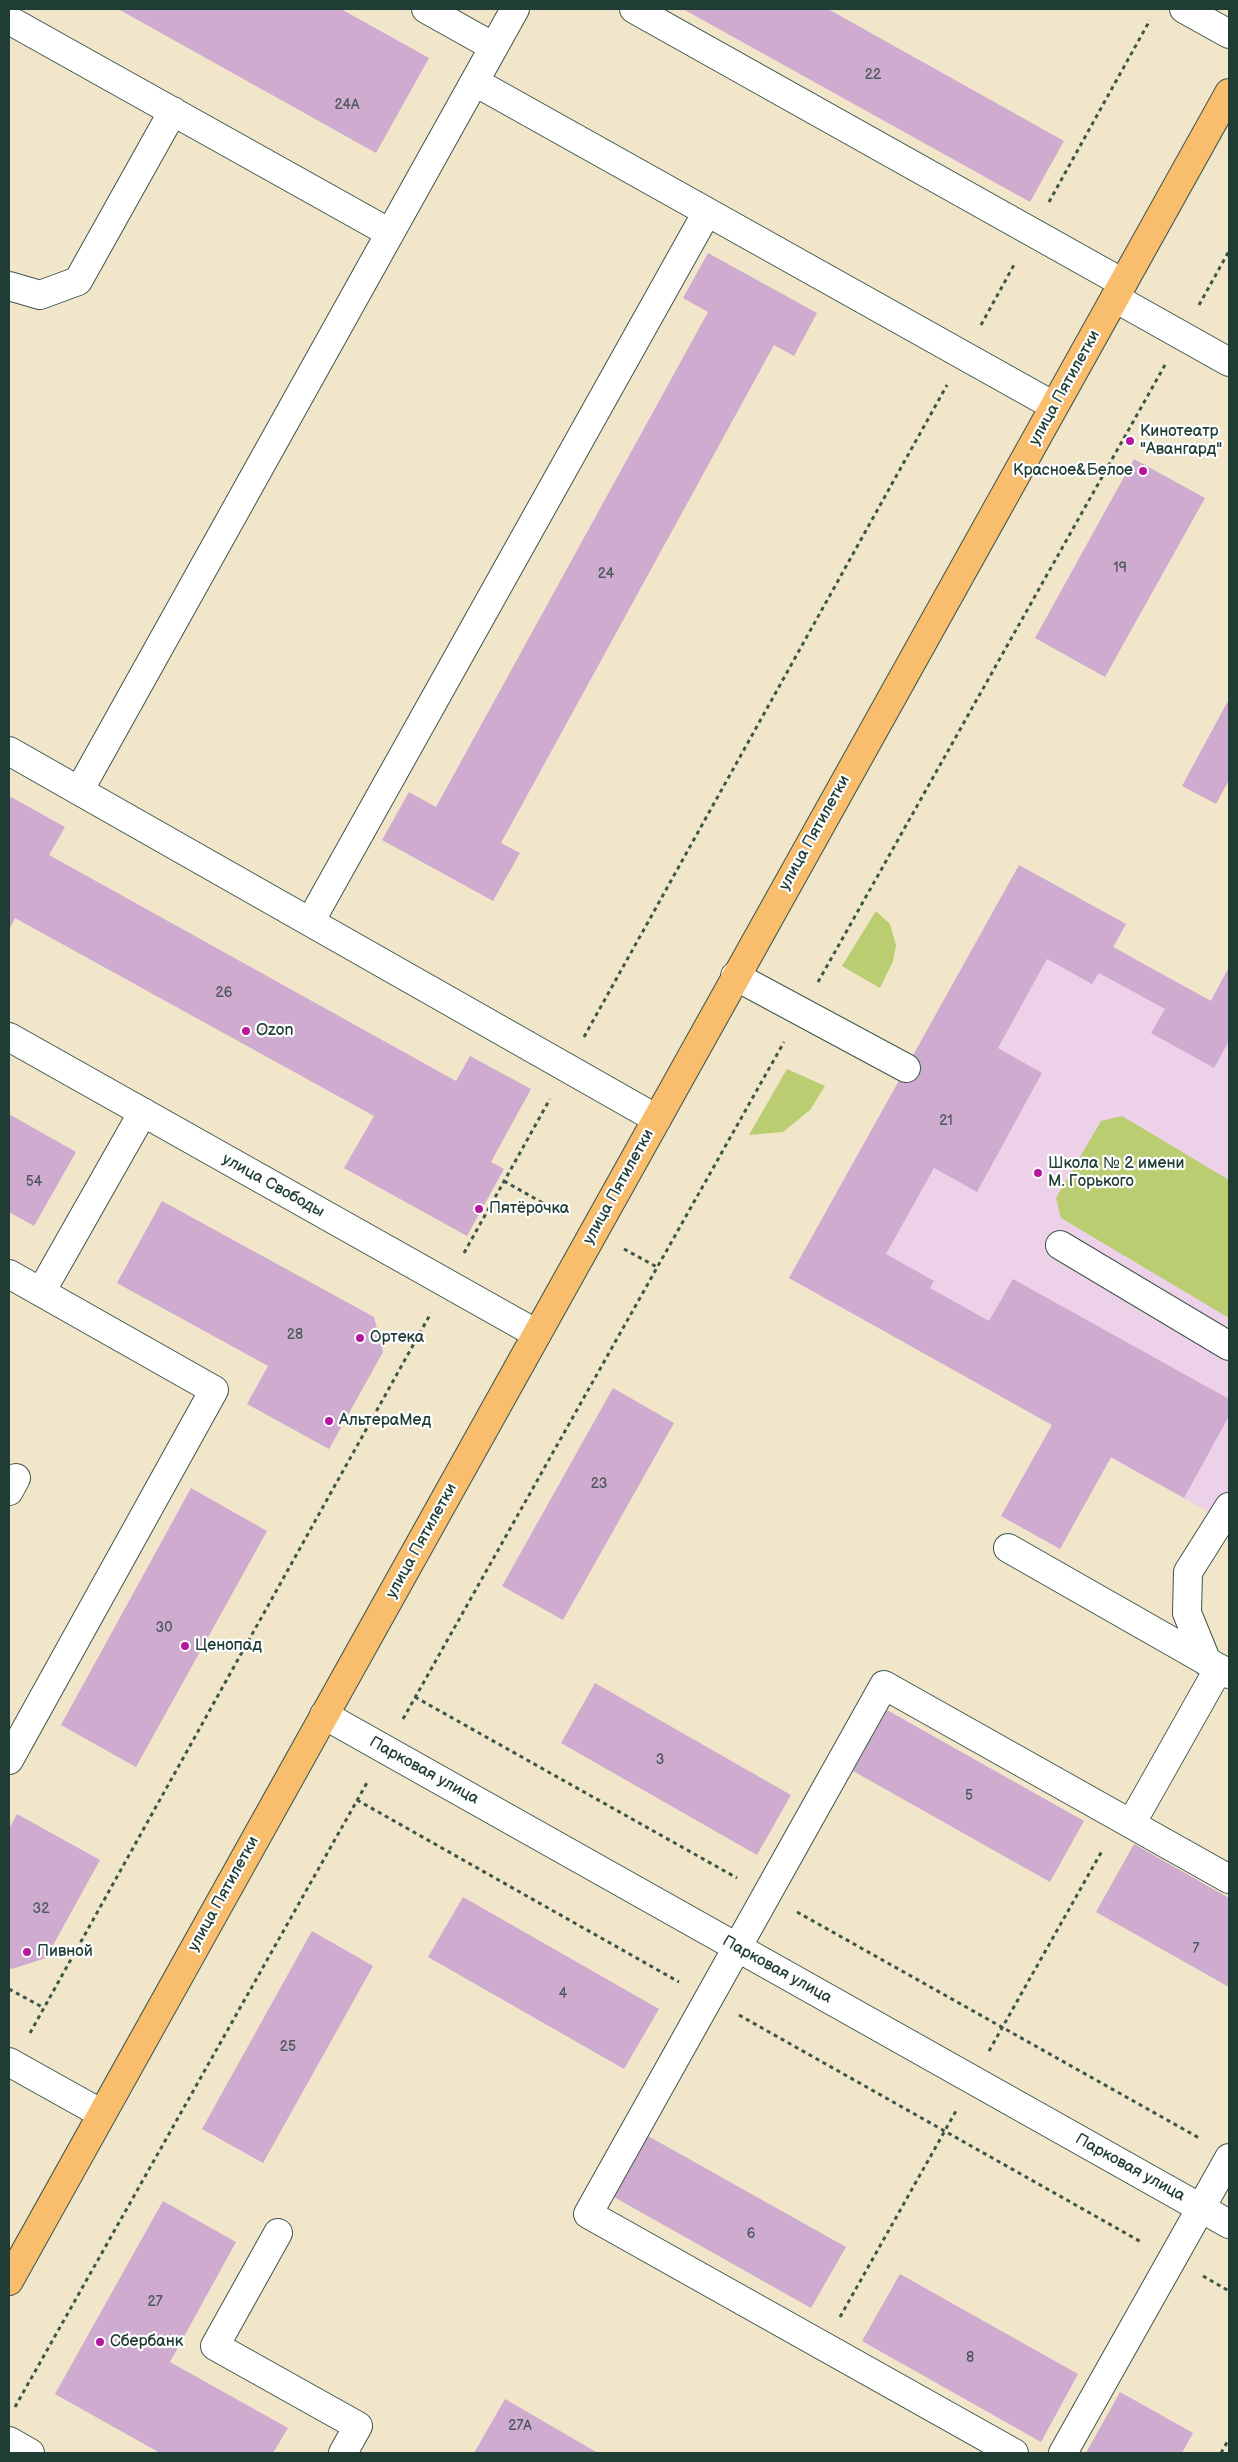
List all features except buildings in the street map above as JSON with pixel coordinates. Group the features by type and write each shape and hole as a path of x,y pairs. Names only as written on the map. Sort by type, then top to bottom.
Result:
{"main road":[{"name":"улица Пятилетки","path":"9,2281 1229,93"}],"street":[{"path":"426,9 494,47"},
{"path":"79,791 515,9"},
{"path":"634,9 1119,290 1182,335 1229,362"},
{"path":"1184,9 1229,34"},
{"path":"9,20 390,233"},
{"path":"475,82 1054,406"},
{"path":"9,286 40,295 78,281 173,111"},
{"path":"310,922 707,212"},
{"path":"9,751 657,1119"},
{"path":"735,976 906,1068"},
{"name":"улица Свободы","path":"9,1037 537,1334"},
{"path":"42,1292 143,1112"},
{"path":"1060,1245 1229,1346"},
{"path":"9,1274 214,1390 9,1760"},
{"path":"1219,1668 1188,1613 1188,1572 1229,1506"},
{"path":"1008,1548 1219,1668"},
{"path":"1131,1824 1219,1668"},
{"path":"1014,2453 588,2214 884,1686 1229,1879"},
{"name":"Парковая улица","path":"324,1715 1229,2224"},
{"path":"9,2062 102,2114"},
{"path":"1063,2453 1229,2158"},
{"path":"278,2233 215,2346 358,2426 343,2453"},
{"path":"9,2441 30,2453"}],"path":[{"path":"14,2410 1229,251"},
{"path":"415,1697 1204,2141"},
{"path":"357,1800 1229,2291"},
{"path":"9,1989 44,2008"},
{"path":"1221,2453 1229,2439"}],"shaded area":[{"name":"Школа № 2 имени М. Горького","path":"1019,865 1126,924 1114,947 1210,1001 1229,967 1229,1523 1111,1458 1060,1549 1001,1516 1052,1425 789,1278"}],"green space":[{"path":"876,911 890,924 896,945 893,961 880,988 842,966"},
{"path":"787,1069 825,1086 810,1110 783,1132 749,1135"},
{"path":"1122,1116 1229,1180 1229,1318 1061,1218 1056,1198 1101,1121"}],"place":[{"name":"Кинотеатр \"Авангард\"","path":"1130,441"},
{"name":"Красное&Белое","path":"1143,471"},
{"name":"Ozon","path":"246,1031"},
{"name":"Школа № 2 имени М. Горького","path":"1038,1173"},
{"name":"Пятёрочка","path":"479,1209"},
{"name":"Ортека","path":"360,1338"},
{"name":"АльтераМед","path":"329,1421"},
{"name":"Ценопад","path":"185,1646"},
{"name":"Пивной","path":"27,1952"},
{"name":"Сбербанк","path":"100,2342"}]}
